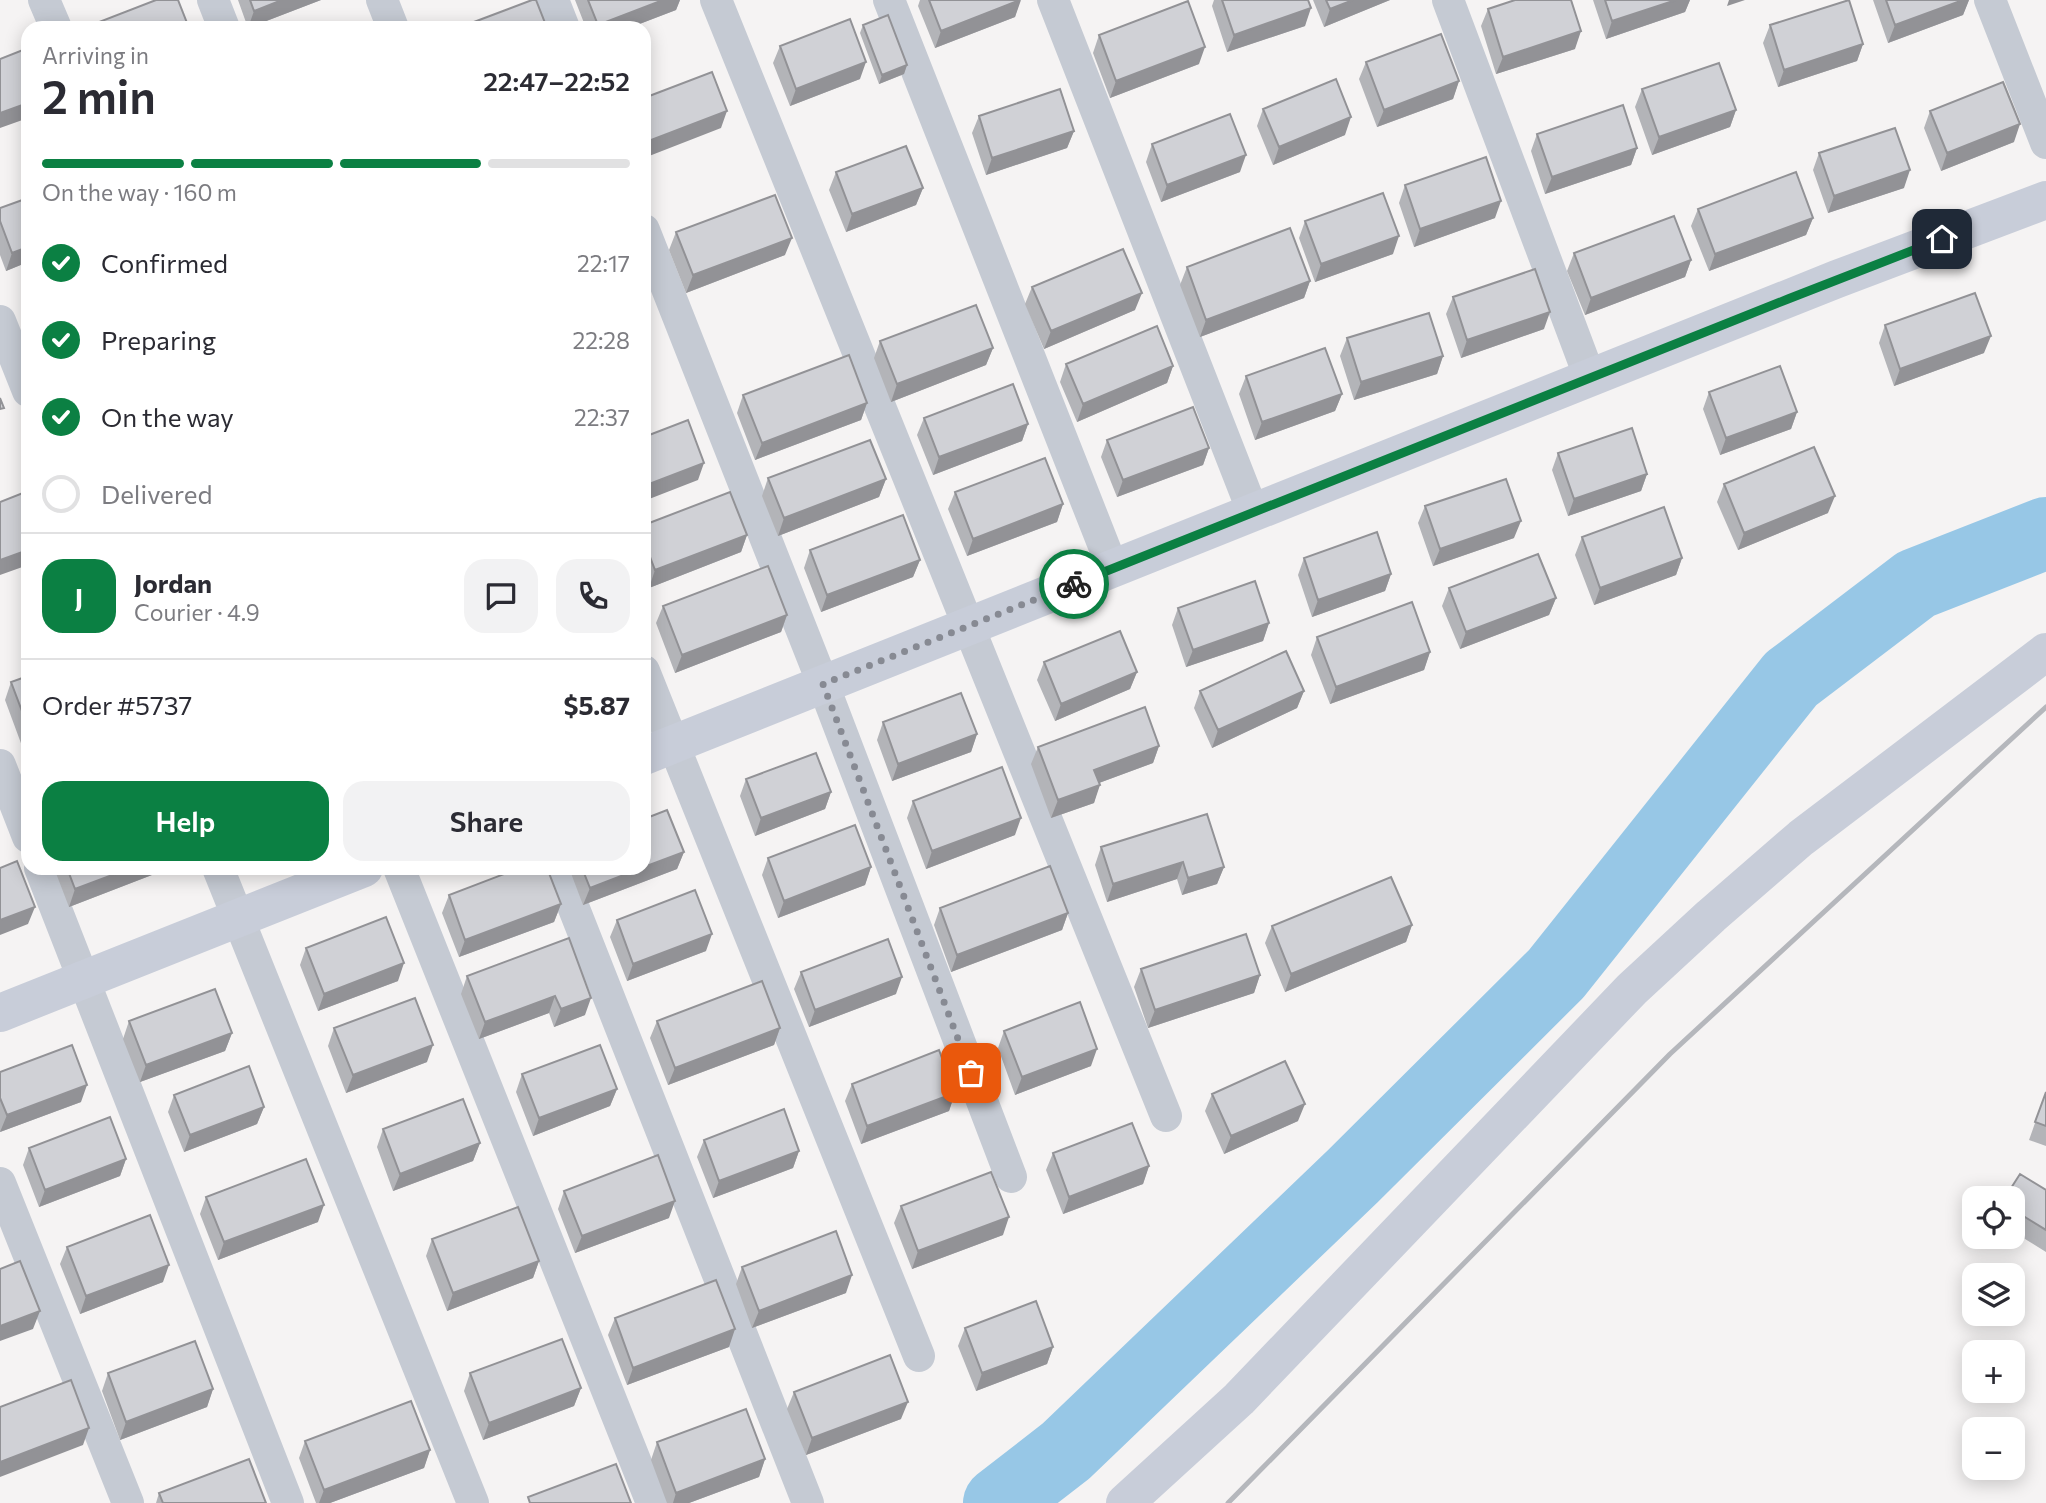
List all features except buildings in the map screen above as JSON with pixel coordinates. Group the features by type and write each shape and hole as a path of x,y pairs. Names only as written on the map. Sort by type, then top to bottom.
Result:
{"street":[{"path":"44,0 53,21"},
{"path":"213,0 221,21"},
{"path":"382,0 390,21"},
{"path":"553,0 561,21"},
{"path":"716,0 1166,1116"},
{"path":"889,0 1113,569"},
{"path":"1053,0 1254,512"},
{"path":"1448,0 1590,378"},
{"path":"1990,0 2046,143"},
{"path":"658,750 1837,279 2046,200"},
{"path":"651,248 823,684 1011,1177"},
{"path":"0,321 21,374"},
{"path":"1125,1503 1238,1399 1632,989 1711,916 1801,838 2046,652"},
{"path":"651,710 658,750 919,1356"},
{"path":"0,765 21,818"},
{"path":"43,875 288,1503"},
{"path":"221,875 473,1503"},
{"path":"0,1013 346,875"},
{"path":"401,875 652,1503"},
{"path":"561,875 808,1503"},
{"path":"0,1182 128,1503"}],"waterway":[{"path":"999,1503 1066,1451 1353,1176 1556,974 1791,679 1916,584 2046,533"}],"railway":[{"path":"1228,1503 1670,1054 2046,707"}],"way so far":[{"path":"971,1073 823,684 1074,584"}],"route":[{"path":"1074,584 1942,239"}]}
